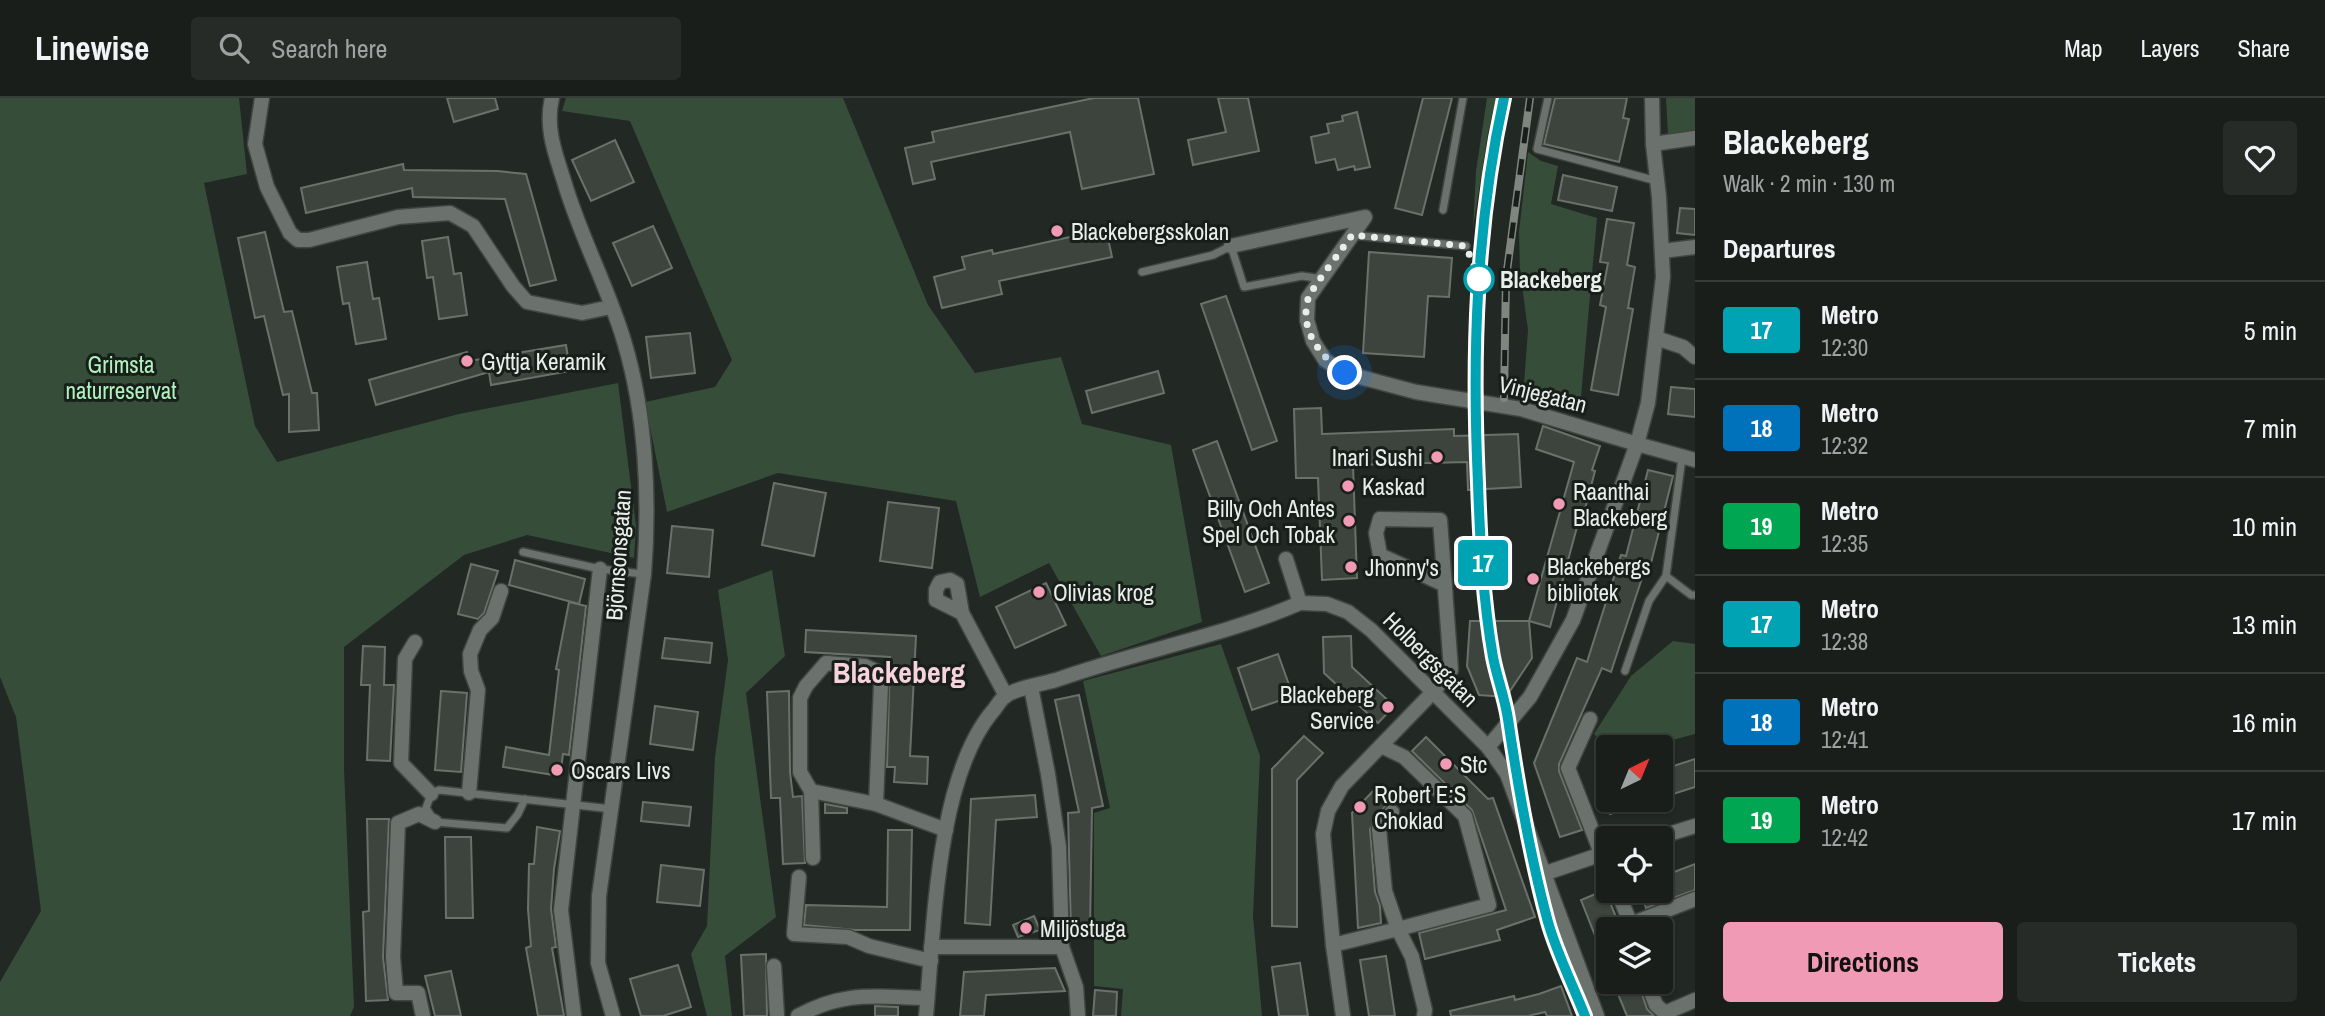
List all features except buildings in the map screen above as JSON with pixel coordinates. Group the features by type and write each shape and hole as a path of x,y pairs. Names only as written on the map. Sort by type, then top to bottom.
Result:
{"street":[{"path":"262,98 255,144 267,187 290,233 298,240 309,240 398,217 450,213 473,226 513,286 527,302 582,313 611,307"},
{"name":"Björnsonsgatan","path":"552,98 549,111 554,149 573,211 625,342 639,413 645,464 648,522 644,574 599,896 598,963 613,1016"},
{"path":"1488,747 1530,698 1573,620 1637,444 1648,403 1663,277 1652,98"},
{"path":"1653,144 1695,138"},
{"path":"1231,246 1364,217 1352,235"},
{"name":"Vinjegatan","path":"1352,235 1308,298 1307,320 1313,341 1325,360 1345,373 1416,392 1521,409 1688,459"},
{"path":"1663,251 1695,247"},
{"path":"1656,338 1683,347 1695,357"},
{"path":"1343,1016 1333,946 1323,834 1328,811 1342,786 1451,670 1445,584 1440,520 1380,519 1376,533 1380,555 1445,584"},
{"path":"1286,559 1300,603"},
{"name":"Björnsonsgatan","path":"574,1016 561,910 600,569"},
{"path":"469,793 478,690 471,671 470,654 480,630 492,618 501,591"},
{"name":"Holbergsgatan","path":"1006,695 1082,670 1254,622 1300,603 1327,604 1349,612 1371,630 1488,747 1507,774 1597,1016"},
{"path":"926,1016 936,890 946,830 961,769 983,723 1006,695 962,613"},
{"path":"415,642 405,659 401,763 431,794"},
{"path":"813,858 811,791 800,772 800,698 806,686 826,663 865,666 876,671 880,684 876,804"},
{"path":"1031,687 1059,847 1062,947 1076,987 1078,1016"},
{"path":"1590,719 1567,768 1596,833"},
{"path":"1333,946 1489,905 1465,816 1404,757 1381,746"},
{"path":"811,791 876,804 946,830"},
{"path":"1392,812 1379,829 1385,891 1398,929 1412,957 1425,1010 1424,1016"},
{"path":"423,1016 418,993 396,993 393,957 398,823 419,814 435,822"},
{"path":"1673,833 1695,827"},
{"path":"1543,874 1596,856"},
{"path":"799,877 794,934 848,937 869,946 931,954 1062,947"},
{"path":"1652,917 1695,899"},
{"path":"774,966 777,1016"},
{"path":"1652,994 1656,1005 1665,1013 1695,1000"},
{"path":"798,1016 842,998 927,998"}],"lane":[{"path":"1443,210 1463,98"},
{"path":"1548,98 1537,149 1657,181"},
{"path":"1352,235 1466,246"},
{"path":"1142,272 1213,255 1231,246 1244,287 1302,276 1322,279"},
{"path":"1625,671 1649,601 1666,576 1688,459"},
{"path":"523,552 600,569 644,574"},
{"path":"1666,576 1691,595 1695,595"},
{"path":"525,799 507,828 435,822 426,808 431,794 439,790 469,793 572,804 612,809"}],"green space":[{"name":"Grimsta naturreservat","path":"0,98 239,98 247,174 204,183 255,426 277,462 459,414 618,383 636,526 634,558 527,535 464,555 344,647 344,769 354,1007 350,1016 0,1016 0,982 41,911 16,717 0,677"},
{"path":"566,98 843,98 928,305 975,373 1061,357 1082,424 1171,445 1202,622 1101,656 1049,563 980,597 956,501 778,473 667,512 645,402 715,387 732,360 630,121 562,111"},
{"path":"1487,98 1496,98 1473,228 1476,171"},
{"path":"1666,98 1695,98 1695,132 1668,134"},
{"path":"1528,152 1541,161 1558,166 1551,204 1597,218 1580,408 1523,397 1528,330 1520,271 1519,232"},
{"path":"772,570 785,656 746,693 776,917 725,956 732,1016 707,1016 691,954 707,926 715,757 728,660 718,590"},
{"path":"1673,641 1695,644 1695,734 1673,740 1673,735 1596,736 1594,734 1631,676"},
{"path":"1221,644 1260,756 1253,916 1262,1016 1121,1016 1123,989 1094,986 1094,813 1110,808 1083,681"}],"railway":[{"path":"1474,391 1476,311 1485,199 1504,98"},
{"path":"1504,398 1506,278 1530,98"}],"metro line":[{"name":"17","path":"1504,98 1485,198 1476,310 1474,391 1479,513 1487,611 1493,658 1508,717 1514,769 1549,924 1585,1016"}],"place":[{"name":"Blackebergsskolan","path":"1057,231"},
{"name":"Blackeberg","path":"1479,279"},
{"name":"Gyttja Keramik","path":"467,361"},
{"name":"Inari Sushi","path":"1437,457"},
{"name":"Kaskad","path":"1348,486"},
{"name":"Raanthai Blackeberg","path":"1559,504"},
{"name":"Billy Och Antes Spel Och Tobak","path":"1349,521"},
{"name":"Jhonny's","path":"1351,567"},
{"name":"Blackebergs bibliotek","path":"1533,579"},
{"name":"Olivias krog","path":"1039,592"},
{"name":"Blackeberg Service","path":"1388,707"},
{"name":"Stc","path":"1446,764"},
{"name":"Oscars Livs","path":"557,770"},
{"name":"Robert E:S Choklad","path":"1360,807"},
{"name":"Miljöstuga","path":"1026,928"}],"district":[{"name":"Blackeberg","path":"899,672"}],"route":[{"path":"1345,373 1325,360 1313,341 1307,320 1308,298 1352,235 1466,246 1479,279"}]}
